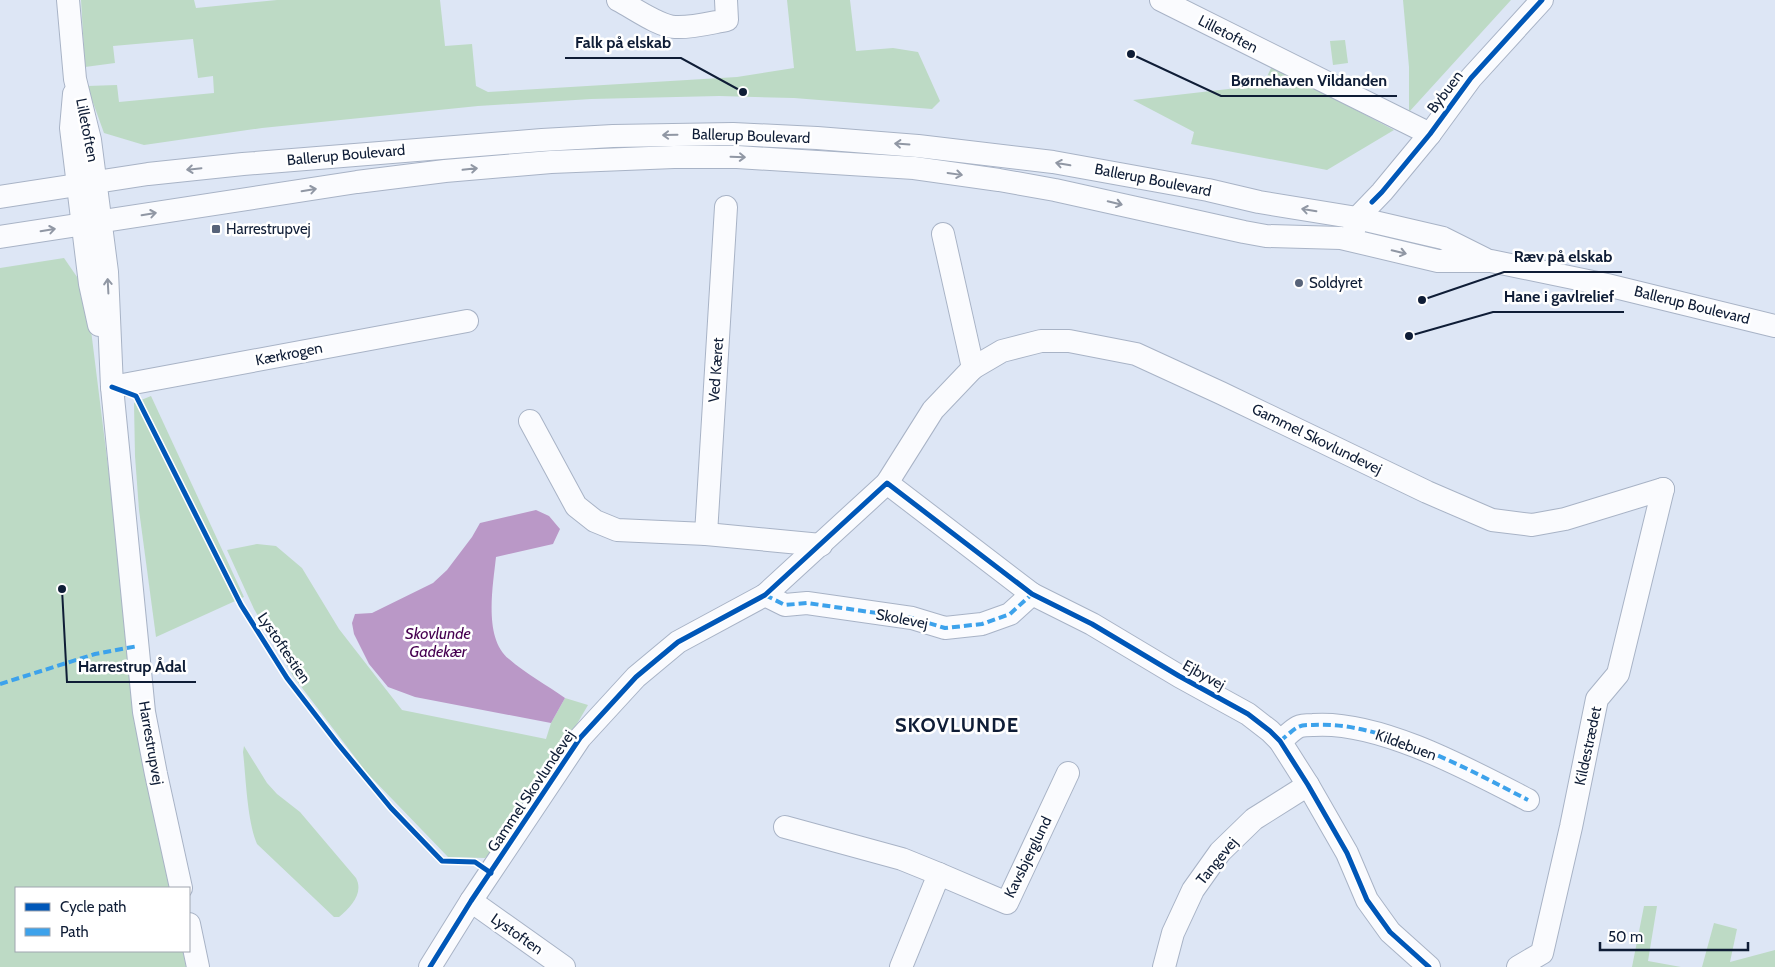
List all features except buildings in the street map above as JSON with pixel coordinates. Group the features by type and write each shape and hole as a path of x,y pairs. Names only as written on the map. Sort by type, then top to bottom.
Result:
{"street":[{"name":"Lilletoften","path":"68,0 75,79 88,126 87,183 92,223"},
{"path":"618,0 659,22 674,27 727,20 726,0"},
{"name":"Lilletoften","path":"1161,0 1430,134"},
{"name":"Bybuen","path":"1357,218 1382,192 1430,134 1471,78 1542,0"},
{"name":"Ballerup Boulevard","path":"0,197 87,183 243,164 472,145 613,136 733,134 918,146 1009,156 1125,174 1259,202 1357,218 1443,238 1491,261"},
{"name":"Ballerup Boulevard","path":"0,237 358,182 492,166 613,158 737,157 924,169 999,180 1055,190 1266,236 1328,237 1352,240 1438,261 1491,261 1608,285 1775,326"},
{"name":"Ved Kæret","path":"706,534 726,207"},
{"path":"1352,240 1357,218"},
{"name":"Harrestrupvej","path":"92,223 108,282 112,387 144,712 181,887"},
{"path":"943,234 973,368"},
{"name":"Kærkrogen","path":"112,387 467,321"},
{"name":"Gammel Skovlundevej","path":"430,967 471,901 580,738 636,677 678,642 765,595 887,483 933,410 973,368 1002,352 1041,341 1070,341 1136,354 1427,492 1492,520 1532,526 1565,520 1663,489"},
{"path":"530,421 576,506 595,521 617,530 706,534 821,545"},
{"name":"Ejbyvej","path":"887,483 1032,594 1092,624 1179,676 1248,714 1270,731 1280,742 1308,784 1347,853 1367,900 1390,932 1429,967"},
{"name":"Kildestrædet","path":"1518,967 1542,953 1597,700 1618,674 1663,489"},
{"name":"Skolevej","path":"765,595 785,605 817,604 912,618 945,628 982,624 1010,614 1032,594"},
{"name":"Kildebuen","path":"1280,742 1299,726 1326,724 1356,728 1394,738 1472,770 1528,800"},
{"name":"Kavsbjerglund","path":"785,827 902,860 1007,903 1068,773"},
{"name":"Tangevej","path":"1164,967 1173,933 1193,890 1220,852 1254,819 1308,784"},
{"path":"901,967 940,874"},
{"name":"Lystoften","path":"471,901 564,967"},
{"path":"190,929 198,967"}],"green space":[{"path":"81,0 194,0 196,8 277,0 440,0 445,46 472,44 476,86 488,92 737,77 794,68 787,0 850,0 856,51 893,48 918,52 940,101 932,109 794,98 719,96 591,99 478,106 262,128 144,145 104,133 87,86 117,85 119,102 214,93 213,76 198,78 193,39 113,46 115,63 85,67"},
{"path":"1403,0 1511,0 1409,112 1409,67"},
{"path":"1345,40 1348,63 1333,65 1330,41"},
{"path":"1272,66 1394,130 1327,170 1191,144 1194,132 1133,100 1263,85"},
{"path":"64,258 86,290 148,787 170,887 15,887 15,952 183,952 186,967 0,967 0,268"},
{"path":"151,396 244,597 156,637 139,510 135,456 134,403"},
{"path":"257,544 276,546 302,568 339,629 402,710 546,739 551,723 565,698 588,705 510,832 485,858 448,857 367,773 293,676 254,609 227,550"},
{"path":"244,746 267,783 277,794 300,812 356,878 358,889 355,899 339,917 334,917 257,844 249,811"},
{"path":"1644,906 1657,906 1648,961 1681,967 1632,967"},
{"path":"1714,923 1737,929 1730,962 1775,950 1775,967 1702,967"}],"water":[{"name":"Skovlunde Gadekær","path":"536,510 549,516 560,529 553,544 496,557 492,611 496,638 501,650 522,670 565,698 551,723 415,697 388,687 369,664 354,634 352,623 355,614 372,613 433,583 447,570 480,523"}],"marked path":[{"path":"765,595 785,605 807,603 912,618 945,628 982,624 1010,614 1032,594"},
{"path":"0,684 95,654 138,646"},
{"path":"1280,741 1296,728 1303,725 1339,726 1366,730 1424,749 1528,800"}],"cycle path":[{"path":"1372,202 1430,134 1471,78 1542,0"},
{"name":"Lystoftestien","path":"112,387 136,396 241,605 287,678 338,744 391,808 442,861 475,862 491,873"},
{"path":"430,967 471,901 580,738 636,677 678,642 765,595 887,483 1032,594 1092,624 1179,676 1248,714 1270,731 1280,741 1308,785 1347,853 1367,900 1390,932 1429,967"}],"place":[{"name":"Børnehaven Vildanden","path":"1131,54"},
{"name":"Falk på elskab","path":"743,92"},
{"name":"Harrestrupvej","path":"216,229"},
{"name":"Soldyret","path":"1299,283"},
{"name":"Ræv på elskab","path":"1422,300"},
{"name":"Hane i gavlrelief","path":"1409,336"},
{"name":"Harrestrup Ådal","path":"62,589"}],"district":[{"name":"SKOVLUNDE","path":"957,725"}]}
